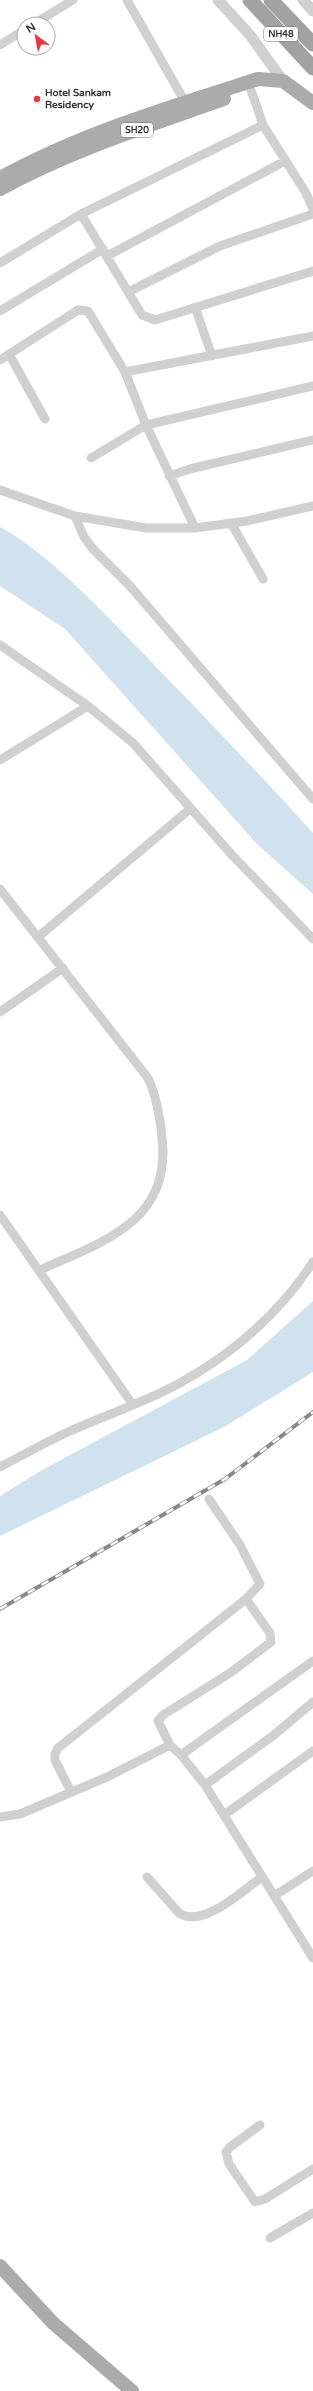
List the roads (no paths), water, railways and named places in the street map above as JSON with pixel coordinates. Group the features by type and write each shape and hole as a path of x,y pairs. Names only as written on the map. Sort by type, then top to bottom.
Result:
{"highway":[{"name":"NH48","path":"250,0 313,68"},
{"name":"NH48","path":"271,0 313,44"}],"main road":[{"name":"SH20","path":"0,178 44,154 99,131 258,79 280,80"},
{"name":"SH20","path":"0,189 35,169 81,149 280,80"},
{"path":"280,80 313,103"},
{"path":"0,2266 53,2323 130,2391"}],"street":[{"path":"47,16 73,0"},
{"path":"127,0 185,102"},
{"path":"218,0 250,35 280,80"},
{"path":"303,0 313,11"},
{"path":"0,45 16,35"},
{"path":"251,90 262,125 306,193 313,209"},
{"path":"0,263 81,214 262,125"},
{"path":"0,311 105,252 285,161"},
{"path":"81,214 142,315 154,320 313,271"},
{"path":"128,292 220,246 313,214"},
{"path":"195,307 212,356"},
{"path":"0,360 78,310 84,309 88,311 125,372 146,425 195,528"},
{"path":"125,372 313,336"},
{"path":"9,354 45,419"},
{"path":"91,458 146,425 313,386"},
{"path":"169,476 190,468 313,440"},
{"path":"0,490 75,516 146,528 195,528 231,523 313,506"},
{"path":"75,516 84,537 93,549 141,598 309,790 313,799"},
{"path":"231,523 263,579"},
{"path":"0,645 88,706 133,743 190,809 313,940"},
{"path":"0,760 88,706"},
{"path":"38,937 190,809"},
{"path":"0,889 148,1078 154,1092 161,1124 163,1166 159,1186 150,1204 125,1229 40,1270"},
{"path":"0,1012 63,968"},
{"path":"0,1215 40,1270 132,1405"},
{"path":"0,1467 70,1431 178,1384 218,1359 264,1323 296,1288 313,1262"},
{"path":"71,1792 55,1760 55,1754 58,1748 258,1588 259,1578 240,1544 209,1499"},
{"path":"246,1599 270,1633 271,1642 230,1673 159,1718 159,1725 170,1745 181,1755 205,1785 313,1958"},
{"path":"181,1755 313,1661"},
{"path":"205,1785 274,1735 313,1702"},
{"path":"0,1817 20,1814 107,1777 170,1745"},
{"path":"224,1815 313,1751"},
{"path":"274,1896 313,1871"},
{"path":"148,1877 180,1913 185,1916 195,1917 204,1916 218,1908 262,1877"},
{"path":"260,2126 230,2147 226,2152 229,2164 256,2202 265,2199 313,2169"},
{"path":"270,2238 313,2213"}],"water":[{"path":"0,527 18,538 55,566 90,599 270,786 313,833 313,894 257,844 65,629 0,586"},
{"path":"313,1301 313,1372 224,1427 0,1536 0,1496 42,1470 247,1360"}],"railway":[{"path":"0,1609 225,1479 313,1412"}],"place":[{"name":"Hotel Sankam Residency","path":"37,99"}]}
